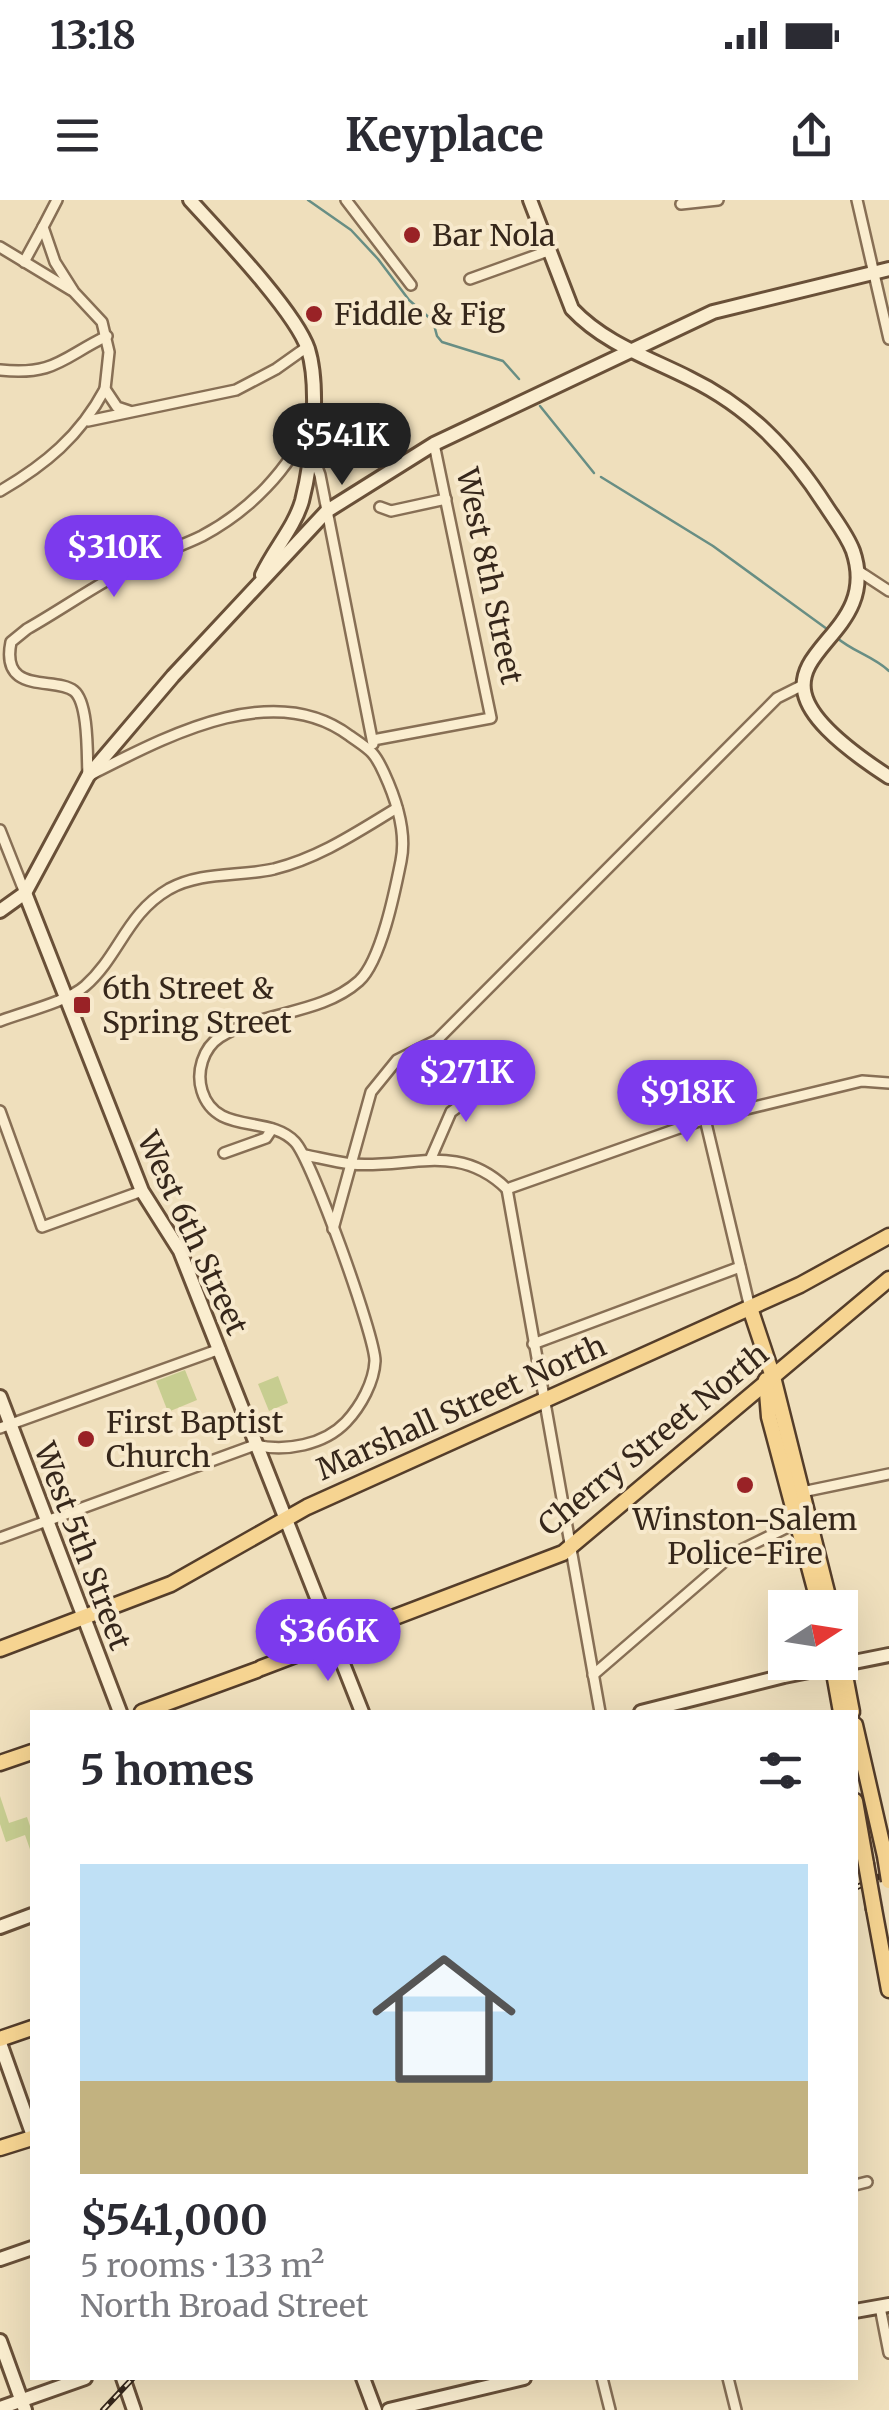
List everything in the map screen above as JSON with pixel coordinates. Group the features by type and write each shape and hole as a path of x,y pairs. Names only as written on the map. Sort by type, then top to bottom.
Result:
{"main road":[{"path":"190,200 286,312 307,347 312,368 310,450 302,501 259,582"},
{"path":"530,200 572,309 584,322 627,351 712,390 768,432 795,461 837,523 853,551 857,570 852,605 806,668 806,700 823,726 889,777"},
{"path":"0,911 24,893 88,776 327,511 434,444 713,312 889,270"},
{"name":"West 6th Street","path":"24,893 142,1191 180,1252 361,1710"},
{"name":"Marshall Street North","path":"0,1649 170,1584 288,1517 822,1275 889,1236"},
{"name":"Cherry Street North","path":"147,1710 548,1560 570,1548 889,1279"},
{"path":"750,1308 826,1590"},
{"path":"770,1380 769,1417 816,1590"},
{"name":"West 5th Street","path":"0,1397 5,1426 48,1520 119,1710"},
{"path":"734,1409 750,1409 769,1417"},
{"path":"858,1661 889,1655"},
{"path":"649,1710 768,1680"},
{"path":"838,1680 841,1710"},
{"path":"841,1680 851,1710"},
{"path":"858,1738 889,1881"},
{"path":"0,1763 30,1753"},
{"path":"879,1827 858,1833 889,1990"},
{"path":"0,1927 30,1917"},
{"path":"30,2029 0,2041 30,2129"},
{"path":"0,2148 30,2136"},
{"path":"0,2259 30,2249"},
{"path":"858,2310 884,2306"},
{"path":"0,2341 24,2405"},
{"path":"0,2408 24,2405 80,2380"},
{"path":"124,2380 134,2410"},
{"path":"364,2380 375,2410"},
{"path":"389,2410 516,2380"}],"street":[{"path":"24,262 57,200"},
{"path":"346,200 410,285"},
{"path":"681,204 718,200"},
{"path":"857,200 889,339"},
{"path":"43,227 56,262 74,292"},
{"path":"0,248 74,292 95,312 107,336 108,372 88,421 52,456 0,491"},
{"path":"470,279 548,252"},
{"path":"0,370 24,372 52,367 107,336"},
{"path":"88,421 236,390 307,347"},
{"path":"104,389 117,407 129,411"},
{"path":"309,424 269,484 243,510 202,536 114,577 14,639 9,650 10,663 22,679 37,685 70,688 79,696 88,776 193,727 240,715 288,714 320,720 374,752"},
{"name":"West 8th Street","path":"372,740 491,718 434,444"},
{"path":"0,1538 256,1445 291,1447 315,1442 336,1430 357,1408 371,1381 375,1357 362,1310 305,1155 293,1139 272,1129 237,1124 211,1108 200,1086 203,1058 221,1036 336,996 365,974 377,948 402,858 397,808 374,752 320,475 310,450"},
{"path":"380,507 391,511 446,498"},
{"path":"857,570 889,591"},
{"path":"333,1229 366,1103 388,1069 438,1040 777,698 803,685"},
{"path":"0,1021 84,988 136,915 174,886 202,877 258,872 301,860 342,843 397,808"},
{"name":"West 6th Street","path":"0,830 24,893"},
{"path":"507,1189 705,1119 862,1080 889,1083"},
{"path":"431,1158 451,1112 491,1083"},
{"path":"0,1111 42,1228 142,1191"},
{"path":"705,1119 750,1308"},
{"path":"224,1152 266,1138 272,1129"},
{"path":"305,1155 353,1164 431,1158 477,1168 507,1189 600,1710"},
{"path":"533,1344 740,1267"},
{"path":"5,1426 220,1349"},
{"path":"802,1492 889,1474"},
{"path":"593,1674 733,1554 799,1522"},
{"path":"858,2184 867,2182"},
{"path":"884,2306 889,2353"},
{"path":"602,2380 610,2410"},
{"path":"728,2380 736,2410"}],"green space":[{"path":"185,1370 197,1400 168,1412 156,1381"},
{"path":"278,1376 288,1403 269,1411 258,1384"},
{"path":"0,1796 9,1823 27,1817 30,1849 25,1835 6,1842 0,1824"}],"waterway":[{"path":"308,200 351,230 409,300 433,321 442,342 503,361 519,379"},
{"path":"540,406 594,473"},
{"path":"601,477 713,546 827,629"},
{"path":"836,637 889,671"}],"railway":[{"path":"858,1887 889,1872"},
{"path":"103,2410 131,2380"}],"place":[{"name":"Bar Nola","path":"412,235"},
{"name":"Fiddle & Fig","path":"314,314"},
{"name":"6th Street & Spring Street","path":"82,1005"},
{"name":"First Baptist Church","path":"86,1439"},
{"name":"Winston-Salem Police-Fire","path":"745,1485"}]}
